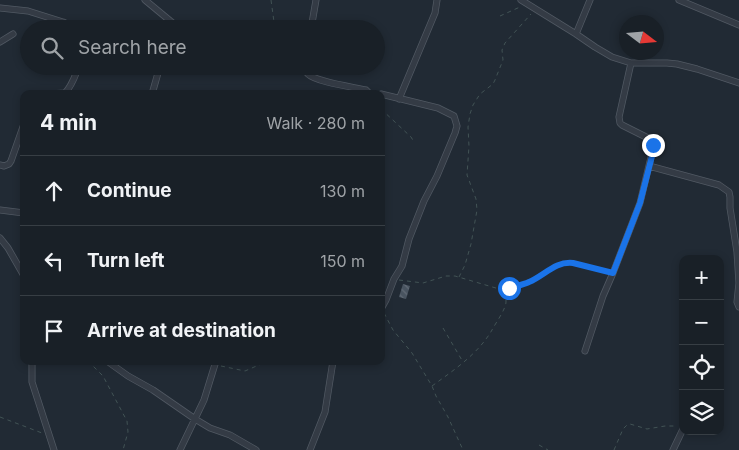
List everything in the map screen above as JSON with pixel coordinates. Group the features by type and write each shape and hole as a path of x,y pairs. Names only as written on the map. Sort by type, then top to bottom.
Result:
{"street":[{"path":"145,0 169,20"},
{"path":"313,20 316,0"},
{"path":"399,99 435,13 438,0"},
{"path":"576,34 590,0"},
{"path":"679,0 688,2 739,25"},
{"path":"524,1 612,57 631,63 678,64 739,83"},
{"path":"0,8 28,11 57,20"},
{"path":"0,42 13,34"},
{"path":"585,351 603,296 638,210 653,149 650,139 622,125 619,119 631,63"},
{"path":"67,90 75,75"},
{"path":"153,90 157,75"},
{"path":"312,75 319,79 361,90"},
{"path":"385,95 438,108 454,116 457,126 437,176 416,220 402,266 394,279 385,302"},
{"path":"0,165 9,164 20,135"},
{"path":"649,166 719,185 729,192 737,252 739,283 737,302 739,307"},
{"path":"0,210 20,212"},
{"path":"0,238 20,269"},
{"path":"32,365 32,382 54,450"},
{"path":"112,365 210,428 256,450"},
{"path":"180,450 204,400 214,365"},
{"path":"310,450 325,412 332,365"},
{"path":"673,450 680,435"}],"path":[{"path":"271,0 274,20"},
{"path":"500,16 520,8 524,1"},
{"path":"460,277 471,244 477,210 476,199 467,175 468,127 471,109 480,94 495,80 502,62 502,50 505,42 535,8"},
{"path":"385,113 414,142"},
{"path":"432,386 463,363 491,332 505,306 506,291 510,287 531,282 550,269 568,262 613,273"},
{"path":"385,278 423,283 446,276 460,277 506,291"},
{"path":"385,315 393,330 412,353 432,386 463,450"},
{"path":"443,328 463,363"},
{"path":"92,365 103,376 126,418 128,432 123,450"},
{"path":"224,365 245,370 258,365"},
{"path":"0,417 50,436"},
{"path":"614,450 623,429 627,425 630,424 647,429 665,426 679,427"},
{"path":"539,445 548,450"}],"building":[{"path":"403,284 410,286 406,299 399,297"}],"route":[{"path":"509,288 531,282 550,269 568,262 613,273 640,203 653,145"}]}
